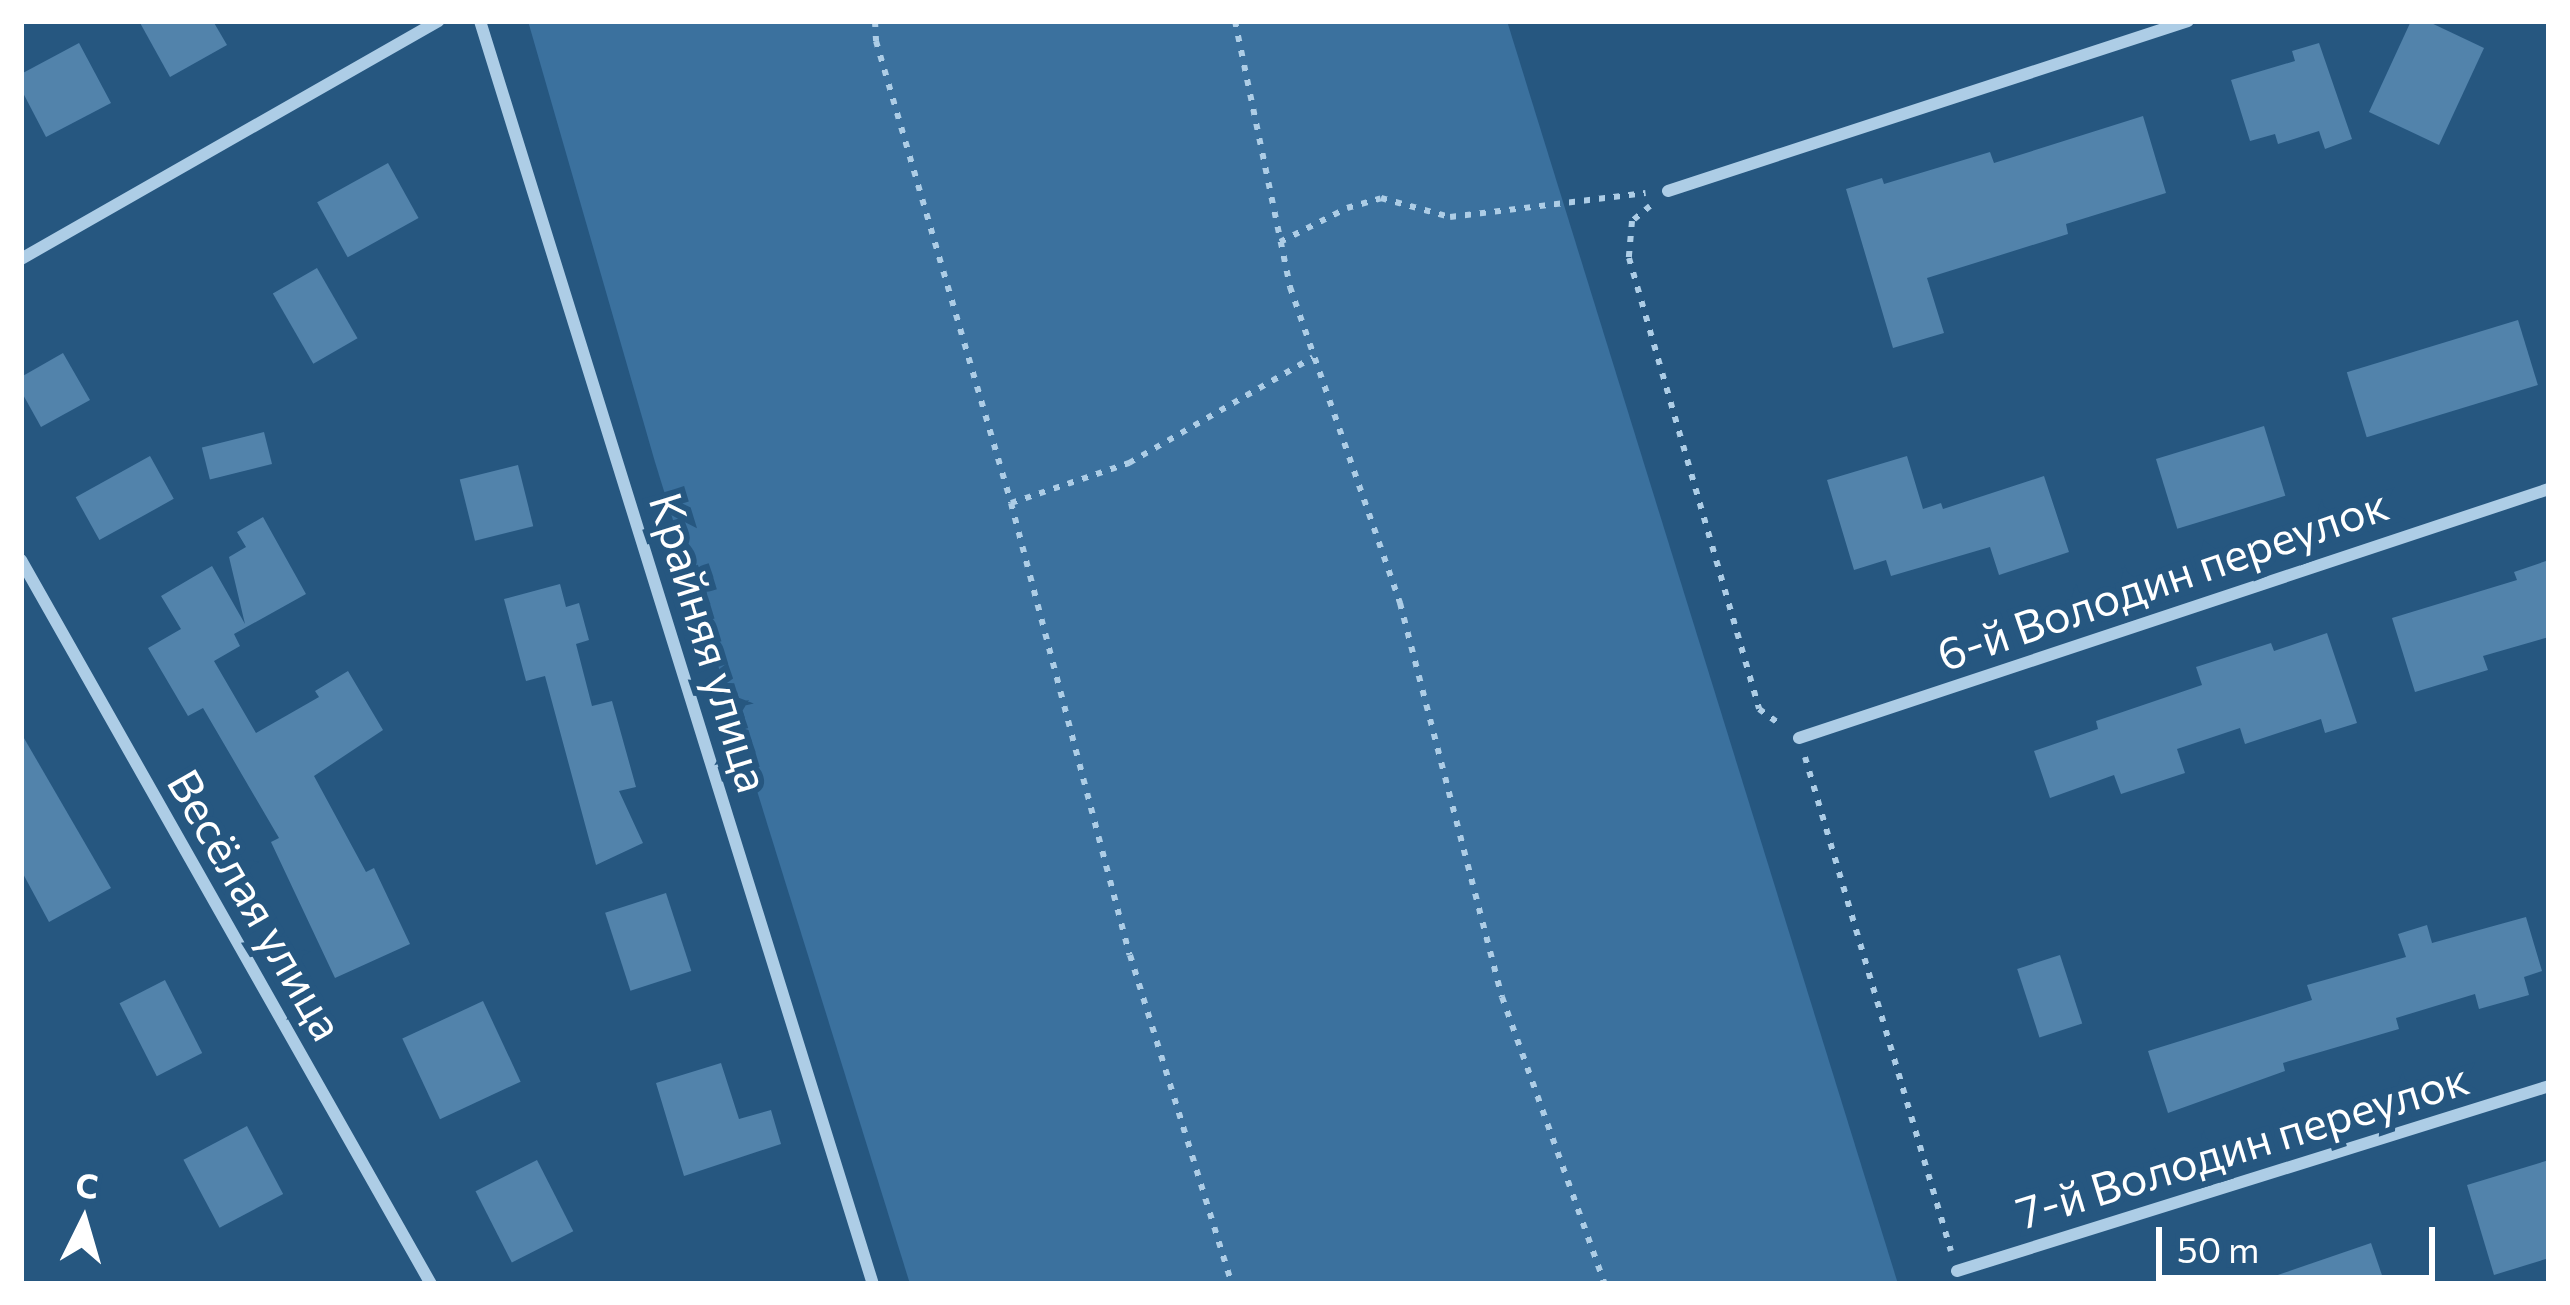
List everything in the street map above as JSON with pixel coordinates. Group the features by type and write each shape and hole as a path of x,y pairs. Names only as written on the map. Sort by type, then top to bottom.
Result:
{"street":[{"path":"21,259 439,21"},
{"name":"Крайняя улица","path":"480,21 873,1284"},
{"path":"1668,191 2188,21"},
{"name":"6-й Володин переулок","path":"1799,737 2549,489"},
{"name":"Весёлая улица","path":"21,560 431,1284"},
{"name":"7-й Володин переулок","path":"1957,1271 2549,1086"}],"path":[{"path":"875,21 876,41 1011,503 1130,955 1232,1284"},
{"path":"1235,21 1280,242 1313,357 1400,603 1502,997 1605,1284"},
{"path":"1280,242 1347,208 1381,198 1450,218 1544,202 1668,191"},
{"path":"1011,503 1129,463 1313,357"}],"shaded area":[{"path":"528,21 1507,21 1898,1284 910,1284 655,462"}],"building":[{"path":"139,21 213,21 227,45 170,77"},
{"path":"2411,21 2427,21 2484,48 2439,145 2369,112"},
{"path":"79,43 111,103 46,137 21,89 21,74"},
{"path":"2319,43 2352,139 2325,149 2319,131 2278,144 2275,134 2250,141 2231,80 2295,61 2292,51"},
{"path":"2143,116 2166,193 2066,224 2068,234 1927,278 1944,333 1893,348 1846,189 1882,178 1884,184 1990,152 1994,163"},
{"path":"388,163 419,218 348,257 317,202"},
{"path":"317,268 358,338 313,364 273,294"},
{"path":"2518,320 2538,385 2367,437 2347,372"},
{"path":"63,353 90,400 41,427 21,391 21,377"},
{"path":"2264,426 2285,496 2177,529 2156,459"},
{"path":"264,432 272,464 210,480 202,447"},
{"path":"150,456 174,499 99,540 76,497"},
{"path":"1907,456 1923,509 1941,503 1943,509 2044,476 2069,552 1999,575 1990,547 1891,576 1886,560 1854,570 1827,480"},
{"path":"518,465 533,526 475,541 460,480"},
{"path":"263,517 306,594 234,634 240,646 214,661 256,733 319,697 315,691 348,671 383,730 314,776 366,872 374,868 410,944 335,978 271,842 279,838 203,708 188,716 148,648 181,629 161,596 212,566 245,624 229,557 246,547 237,532"},
{"path":"2549,560 2549,637 2483,656 2488,670 2415,692 2392,618 2517,580 2514,572"},
{"path":"560,584 566,607 579,603 589,640 576,644 592,706 612,701 636,787 619,791 643,843 596,865 545,676 526,681 504,599"},
{"path":"2327,633 2357,723 2325,733 2321,719 2245,744 2240,728 2177,749 2185,773 2121,794 2114,775 2050,798 2034,751 2098,729 2096,721 2202,685 2196,667 2271,643 2274,651"},
{"path":"21,733 111,888 49,922 21,870"},
{"path":"666,893 691,971 630,991 605,913"},
{"path":"2526,917 2542,971 2524,977 2529,995 2479,1009 2475,994 2396,1018 2399,1029 2283,1063 2285,1071 2168,1113 2148,1051 2312,1000 2307,985 2406,957 2398,934 2427,925 2432,943"},
{"path":"2060,955 2082,1023 2039,1037 2017,969"},
{"path":"165,980 202,1053 157,1076 120,1003"},
{"path":"483,1001 521,1082 440,1119 402,1039"},
{"path":"721,1063 739,1119 771,1110 781,1144 684,1176 656,1083"},
{"path":"247,1126 283,1194 220,1228 183,1160"},
{"path":"537,1160 573,1231 512,1263 476,1191"},
{"path":"2549,1160 2549,1258 2494,1275 2467,1185"},
{"path":"2371,1243 2385,1284 2267,1284 2266,1279"}]}
